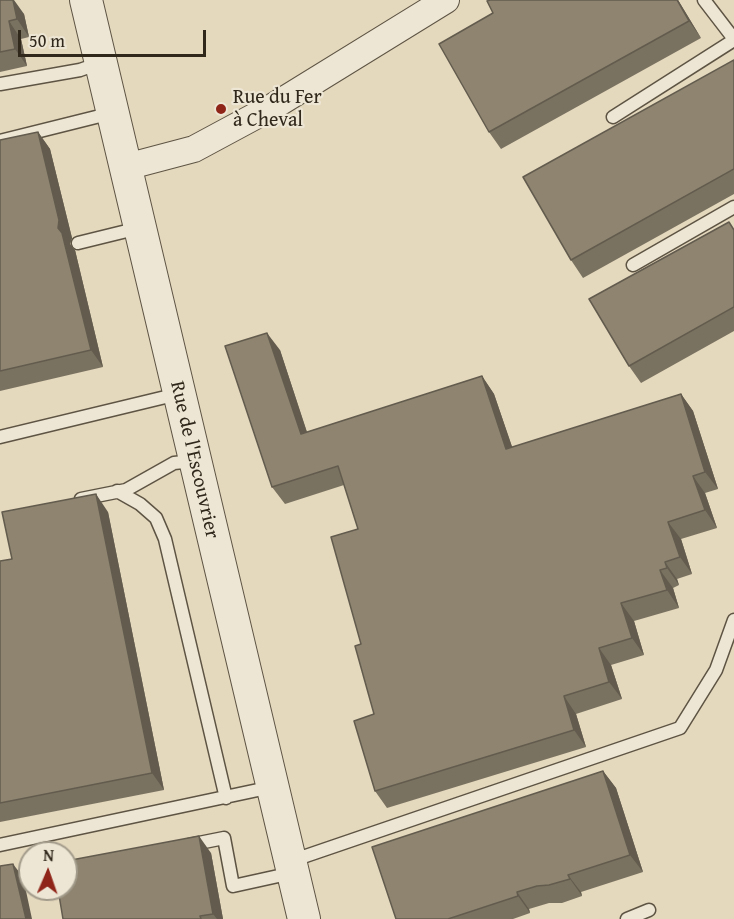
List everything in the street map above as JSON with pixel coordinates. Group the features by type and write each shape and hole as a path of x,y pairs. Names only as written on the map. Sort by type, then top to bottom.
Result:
{"street":[{"name":"Rue de l'Escouvrier","path":"86,0 304,919"},
{"path":"126,167 194,149 274,106 446,0"}],"lane":[{"path":"614,117 734,39 704,0"},
{"path":"0,84 80,70 101,63"},
{"path":"0,141 113,113"},
{"path":"633,265 734,207"},
{"path":"78,243 140,228"},
{"path":"0,437 179,394"},
{"path":"70,501 126,490 174,463 195,461"},
{"path":"117,491 140,504 156,518 165,539 225,798"},
{"path":"179,846 224,838 233,886 680,728 716,670 734,621"},
{"path":"0,845 272,787"},
{"path":"627,919 649,910"}],"building":[{"path":"0,0 13,0 17,19 9,21 15,49 0,52"},
{"path":"677,0 689,21 489,132 439,44 493,13 487,1"},
{"path":"734,60 734,169 571,260 523,177"},
{"path":"38,132 59,220 58,228 62,233 91,350 0,371 0,140"},
{"path":"729,222 734,230 734,307 629,366 589,299"},
{"path":"267,333 301,434 482,376 506,449 681,394 705,472 693,476 705,510 668,522 680,557 665,562 667,568 660,570 667,590 621,603 632,638 599,648 609,682 564,696 574,730 375,791 354,721 374,714 355,646 361,644 331,537 358,529 338,466 272,487 225,346"},
{"path":"96,494 152,773 0,803 0,561 12,559 2,512"},
{"path":"603,771 630,855 568,875 570,879 517,892 518,896 448,919 396,919 372,847"},
{"path":"199,836 213,914 200,916 201,919 63,919 60,901 78,901 78,859"},
{"path":"13,864 18,885 18,901 22,901 26,919 0,919 0,866"}],"place":[{"name":"Rue du Fer à Cheval","path":"221,109"}]}
